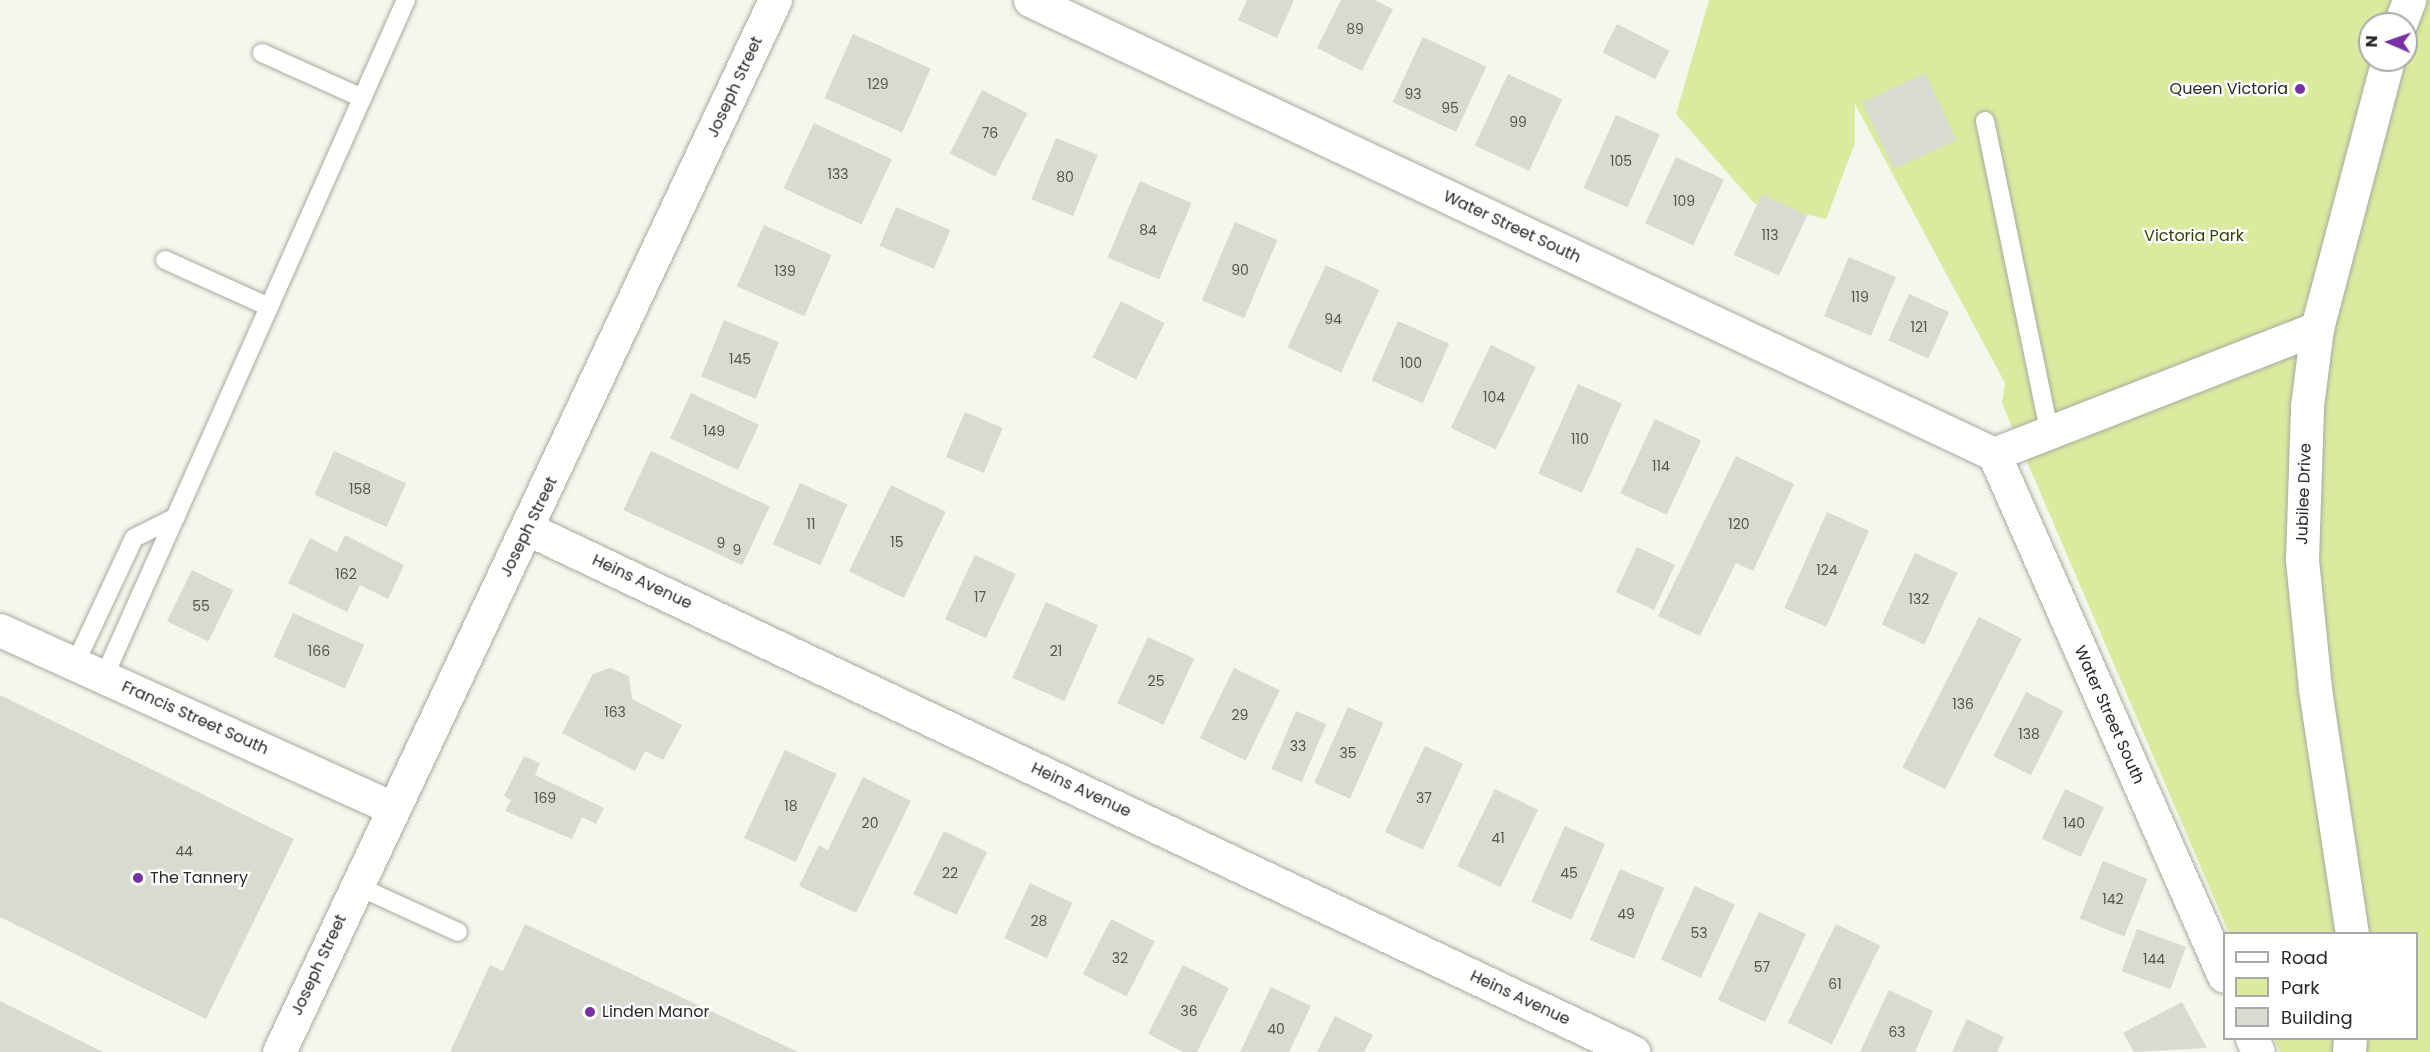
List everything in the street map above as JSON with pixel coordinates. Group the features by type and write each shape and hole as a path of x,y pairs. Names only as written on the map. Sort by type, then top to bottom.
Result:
{"street":[{"name":"Joseph Street","path":"285,1050 355,885 391,807 528,529 775,0"},
{"name":"Water Street South","path":"1030,0 1994,454 2223,974"},
{"name":"Jubilee Drive","path":"2352,932 2315,688 2302,559 2307,406 2317,328 2385,72"},
{"path":"1994,454 2050,435 2317,328"},
{"name":"Heins Avenue","path":"528,529 1633,1052"},
{"name":"Francis Street South","path":"0,630 391,807"}],"lane":[{"path":"104,677 406,0"},
{"path":"262,53 362,98"},
{"path":"1985,122 2050,435"},
{"path":"165,260 269,307"},
{"path":"75,664 134,538 176,517"},
{"path":"355,885 458,932"}],"green space":[{"name":"Victoria Park","path":"1709,0 2430,0 2430,1052 2280,1052 2274,1040 2418,1040 2418,932 2229,932 2002,403 2005,383 1855,104 1855,143 1826,219 1754,203 1676,114"}],"building":[{"path":"1247,0 1294,0 1277,38 1238,20"},
{"path":"1341,0 1374,0 1393,9 1362,71 1317,48"},
{"path":"1617,24 1670,51 1655,79 1602,53"},
{"path":"853,34 931,69 902,133 825,98"},
{"path":"1423,37 1486,67 1456,132 1393,102"},
{"path":"1925,73 1956,140 1894,169 1862,102"},
{"path":"1508,74 1562,99 1529,171 1475,146"},
{"path":"982,90 1027,113 995,176 950,153"},
{"path":"1616,115 1660,135 1627,208 1583,188"},
{"path":"814,123 892,159 862,225 784,188"},
{"path":"1056,138 1098,155 1073,216 1031,199"},
{"path":"1676,157 1724,179 1693,246 1645,223"},
{"path":"1140,181 1192,203 1159,279 1108,257"},
{"path":"1762,194 1807,215 1779,276 1734,255"},
{"path":"896,207 950,230 934,269 880,246"},
{"path":"1235,222 1277,240 1244,318 1202,300"},
{"path":"764,225 832,255 804,316 737,286"},
{"path":"1849,257 1896,277 1871,336 1824,316"},
{"path":"1326,265 1379,290 1341,372 1288,347"},
{"path":"1909,294 1949,312 1928,358 1888,341"},
{"path":"1121,301 1165,323 1136,379 1092,357"},
{"path":"724,320 779,342 756,399 701,377"},
{"path":"1398,321 1449,344 1423,403 1372,380"},
{"path":"1491,345 1536,367 1496,450 1451,428"},
{"path":"1578,384 1622,404 1582,493 1538,474"},
{"path":"691,393 759,425 738,470 670,438"},
{"path":"965,412 1003,428 984,473 946,457"},
{"path":"1655,419 1701,441 1667,515 1620,493"},
{"path":"334,451 406,483 387,527 314,495"},
{"path":"651,451 770,506 742,565 624,510"},
{"path":"1736,456 1794,484 1753,571 1736,563 1700,636 1658,616"},
{"path":"800,483 848,504 820,565 773,544"},
{"path":"891,485 946,512 904,598 849,571"},
{"path":"1827,512 1869,531 1826,627 1784,608"},
{"path":"345,535 404,565 388,599 360,585 347,612 288,583 310,538 337,552"},
{"path":"1637,547 1675,565 1654,610 1616,592"},
{"path":"1915,553 1958,573 1924,644 1882,625"},
{"path":"975,555 1016,574 986,638 945,619"},
{"path":"192,570 233,590 208,641 167,621"},
{"path":"1046,602 1098,625 1064,701 1012,678"},
{"path":"293,613 364,645 345,689 273,657"},
{"path":"1979,617 2022,639 1945,789 1902,768"},
{"path":"1148,637 1194,659 1163,725 1117,703"},
{"path":"610,668 629,676 632,699 682,725 663,760 645,751 635,771 562,733 593,674"},
{"path":"1234,668 1280,690 1246,760 1200,738"},
{"path":"2026,692 2063,711 2031,775 1993,756"},
{"name":"The Tannery","path":"0,695 294,839 206,1019 0,917"},
{"path":"1348,707 1384,723 1350,799 1314,783"},
{"path":"1296,711 1326,724 1302,782 1271,769"},
{"path":"1425,746 1463,764 1423,850 1385,832"},
{"path":"785,750 837,774 796,862 744,838"},
{"path":"524,756 540,763 535,775 604,808 596,824 582,817 572,839 505,811 511,800 504,796"},
{"path":"863,777 911,801 856,913 799,886 819,845 828,850"},
{"path":"1495,789 1538,810 1500,887 1457,866"},
{"path":"2065,789 2104,807 2081,857 2042,839"},
{"path":"1565,826 1605,844 1571,920 1531,902"},
{"path":"944,831 987,852 956,915 913,894"},
{"path":"2103,861 2148,879 2124,936 2080,918"},
{"path":"1620,869 1664,888 1634,959 1590,940"},
{"path":"1030,883 1073,903 1047,958 1004,938"},
{"path":"1695,886 1735,905 1701,978 1661,959"},
{"path":"1759,912 1806,934 1765,1022 1718,1000"},
{"path":"1111,919 1155,941 1127,996 1083,974"},
{"name":"Linden Manor","path":"525,924 798,1052 450,1052 490,965 503,971"},
{"path":"1836,924 1880,945 1832,1044 1788,1023"},
{"path":"2137,929 2186,947 2170,989 2122,971"},
{"path":"1183,965 1229,988 1197,1052 1183,1052 1148,1034"},
{"path":"1271,987 1311,1006 1289,1052 1240,1052"},
{"path":"1889,990 1933,1011 1915,1052 1860,1052"},
{"path":"0,1001 103,1052 0,1052"},
{"path":"2182,1002 2207,1048 2134,1052 2123,1033"},
{"path":"1335,1016 1373,1035 1364,1052 1317,1052"},
{"path":"1967,1019 2004,1037 1997,1052 1952,1052"}],"place":[{"name":"Queen Victoria","path":"2300,89"},
{"name":"The Tannery","path":"138,878"},
{"name":"Linden Manor","path":"590,1012"}]}
